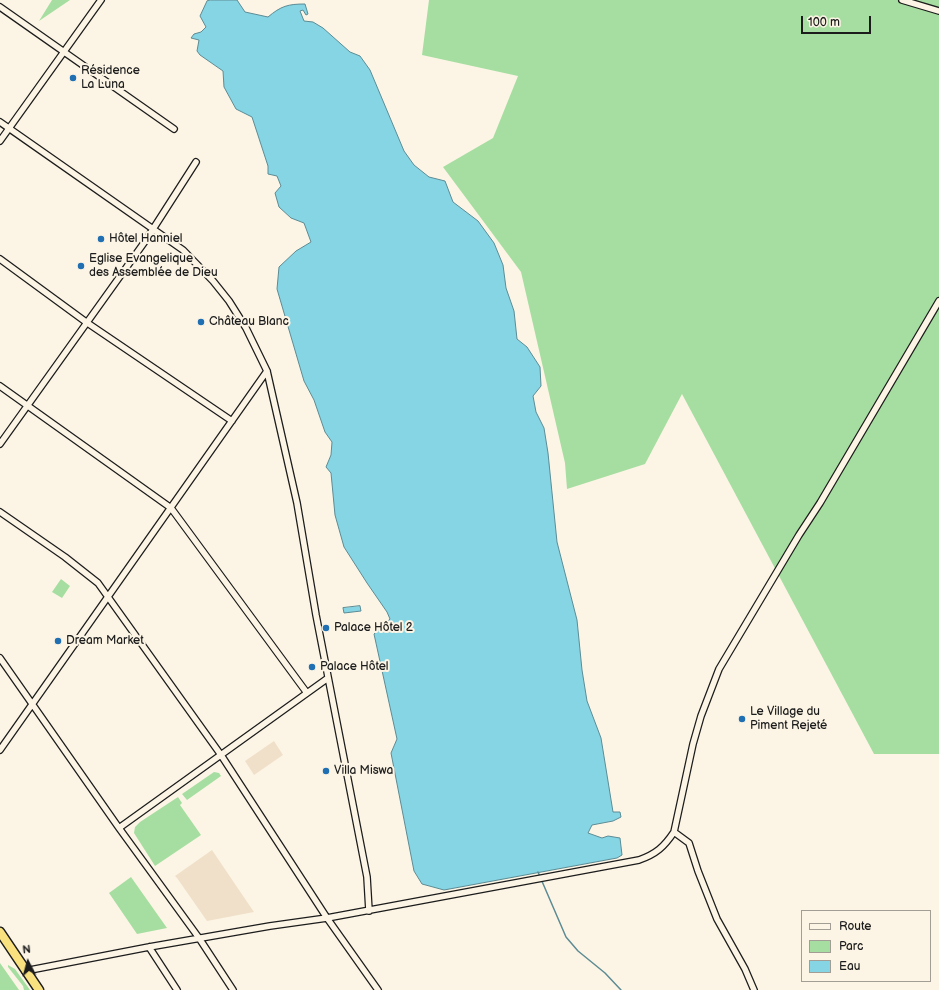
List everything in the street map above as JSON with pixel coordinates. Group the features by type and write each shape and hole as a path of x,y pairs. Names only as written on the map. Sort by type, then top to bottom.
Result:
{"highway":[{"path":"0,932 39,990"}],"street":[{"path":"0,141 101,0"},
{"path":"902,0 939,11"},
{"path":"0,7 174,129"},
{"path":"0,122 183,250 213,281 229,301 246,328 267,372 297,503 316,615 367,877 369,911"},
{"path":"0,444 153,228 196,162"},
{"path":"0,259 86,322 232,421"},
{"path":"25,971 199,938 369,911 639,860 657,852 669,840 674,832 699,723 719,669 799,535 824,497 939,301"},
{"path":"0,750 267,372"},
{"path":"0,386 171,508 307,693"},
{"path":"0,512 98,583 221,755 327,918 378,990"},
{"path":"0,658 119,828 199,938 233,990"},
{"path":"119,828 328,678"},
{"path":"674,832 689,843 698,871 718,919 745,969 754,990"},
{"path":"149,947 177,990"}],"shaded area":[{"path":"274,741 283,755 254,775 245,761"},
{"path":"212,850 254,912 207,921 175,876"}],"green space":[{"path":"52,0 70,0 39,21"},
{"path":"429,0 939,0 939,754 874,754 682,394 645,464 567,489 565,463 521,272 443,167 493,138 518,76 422,55"},
{"path":"61,579 70,586 62,598 52,592"},
{"path":"214,772 219,773 221,776 187,800 182,794"},
{"path":"178,797 182,803 180,805 201,835 155,866 134,833 135,827 140,822"},
{"path":"131,877 167,928 137,934 109,893"},
{"path":"0,963 19,990 0,990"},
{"path":"8,965 15,969 30,990 24,990 23,986"}],"water":[{"path":"237,0 245,12 268,17 285,6 305,4 308,14 306,15 303,10 300,11 304,21 313,22 323,28 350,52 360,56 370,70 404,151 414,165 429,177 445,181 453,202 478,221 494,243 503,265 506,288 514,311 517,339 527,347 540,367 541,386 533,396 536,412 544,428 557,542 577,620 587,701 601,738 613,812 620,812 621,817 613,821 592,825 588,833 602,838 608,836 620,838 622,855 617,858 444,890 422,884 414,871 391,753 397,739 374,634 390,619 387,612 344,547 335,515 331,473 326,467 331,455 332,442 325,432 314,400 304,381 277,289 279,267 296,251 311,242 304,223 291,218 279,207 275,193 281,186 277,176 268,174 268,166 252,117 236,109 224,87 223,71 200,55 197,51 199,40 191,38 194,34 201,32 206,27 200,16 207,1"},
{"path":"360,606 361,611 344,613 343,608"}],"waterway":[{"path":"538,872 566,937 578,951 605,973 621,990"}],"place":[{"name":"Résidence La Luna","path":"73,78"},
{"name":"Hôtel Hanniel","path":"101,239"},
{"name":"Eglise Evangelique des Assemblée de Dieu","path":"81,266"},
{"name":"Château Blanc","path":"201,322"},
{"name":"Palace Hôtel 2","path":"326,628"},
{"name":"Dream Market","path":"58,641"},
{"name":"Palace Hôtel","path":"312,667"},
{"name":"Le Village du Piment Rejeté","path":"742,719"},
{"name":"Villa Miswa","path":"326,771"}]}
